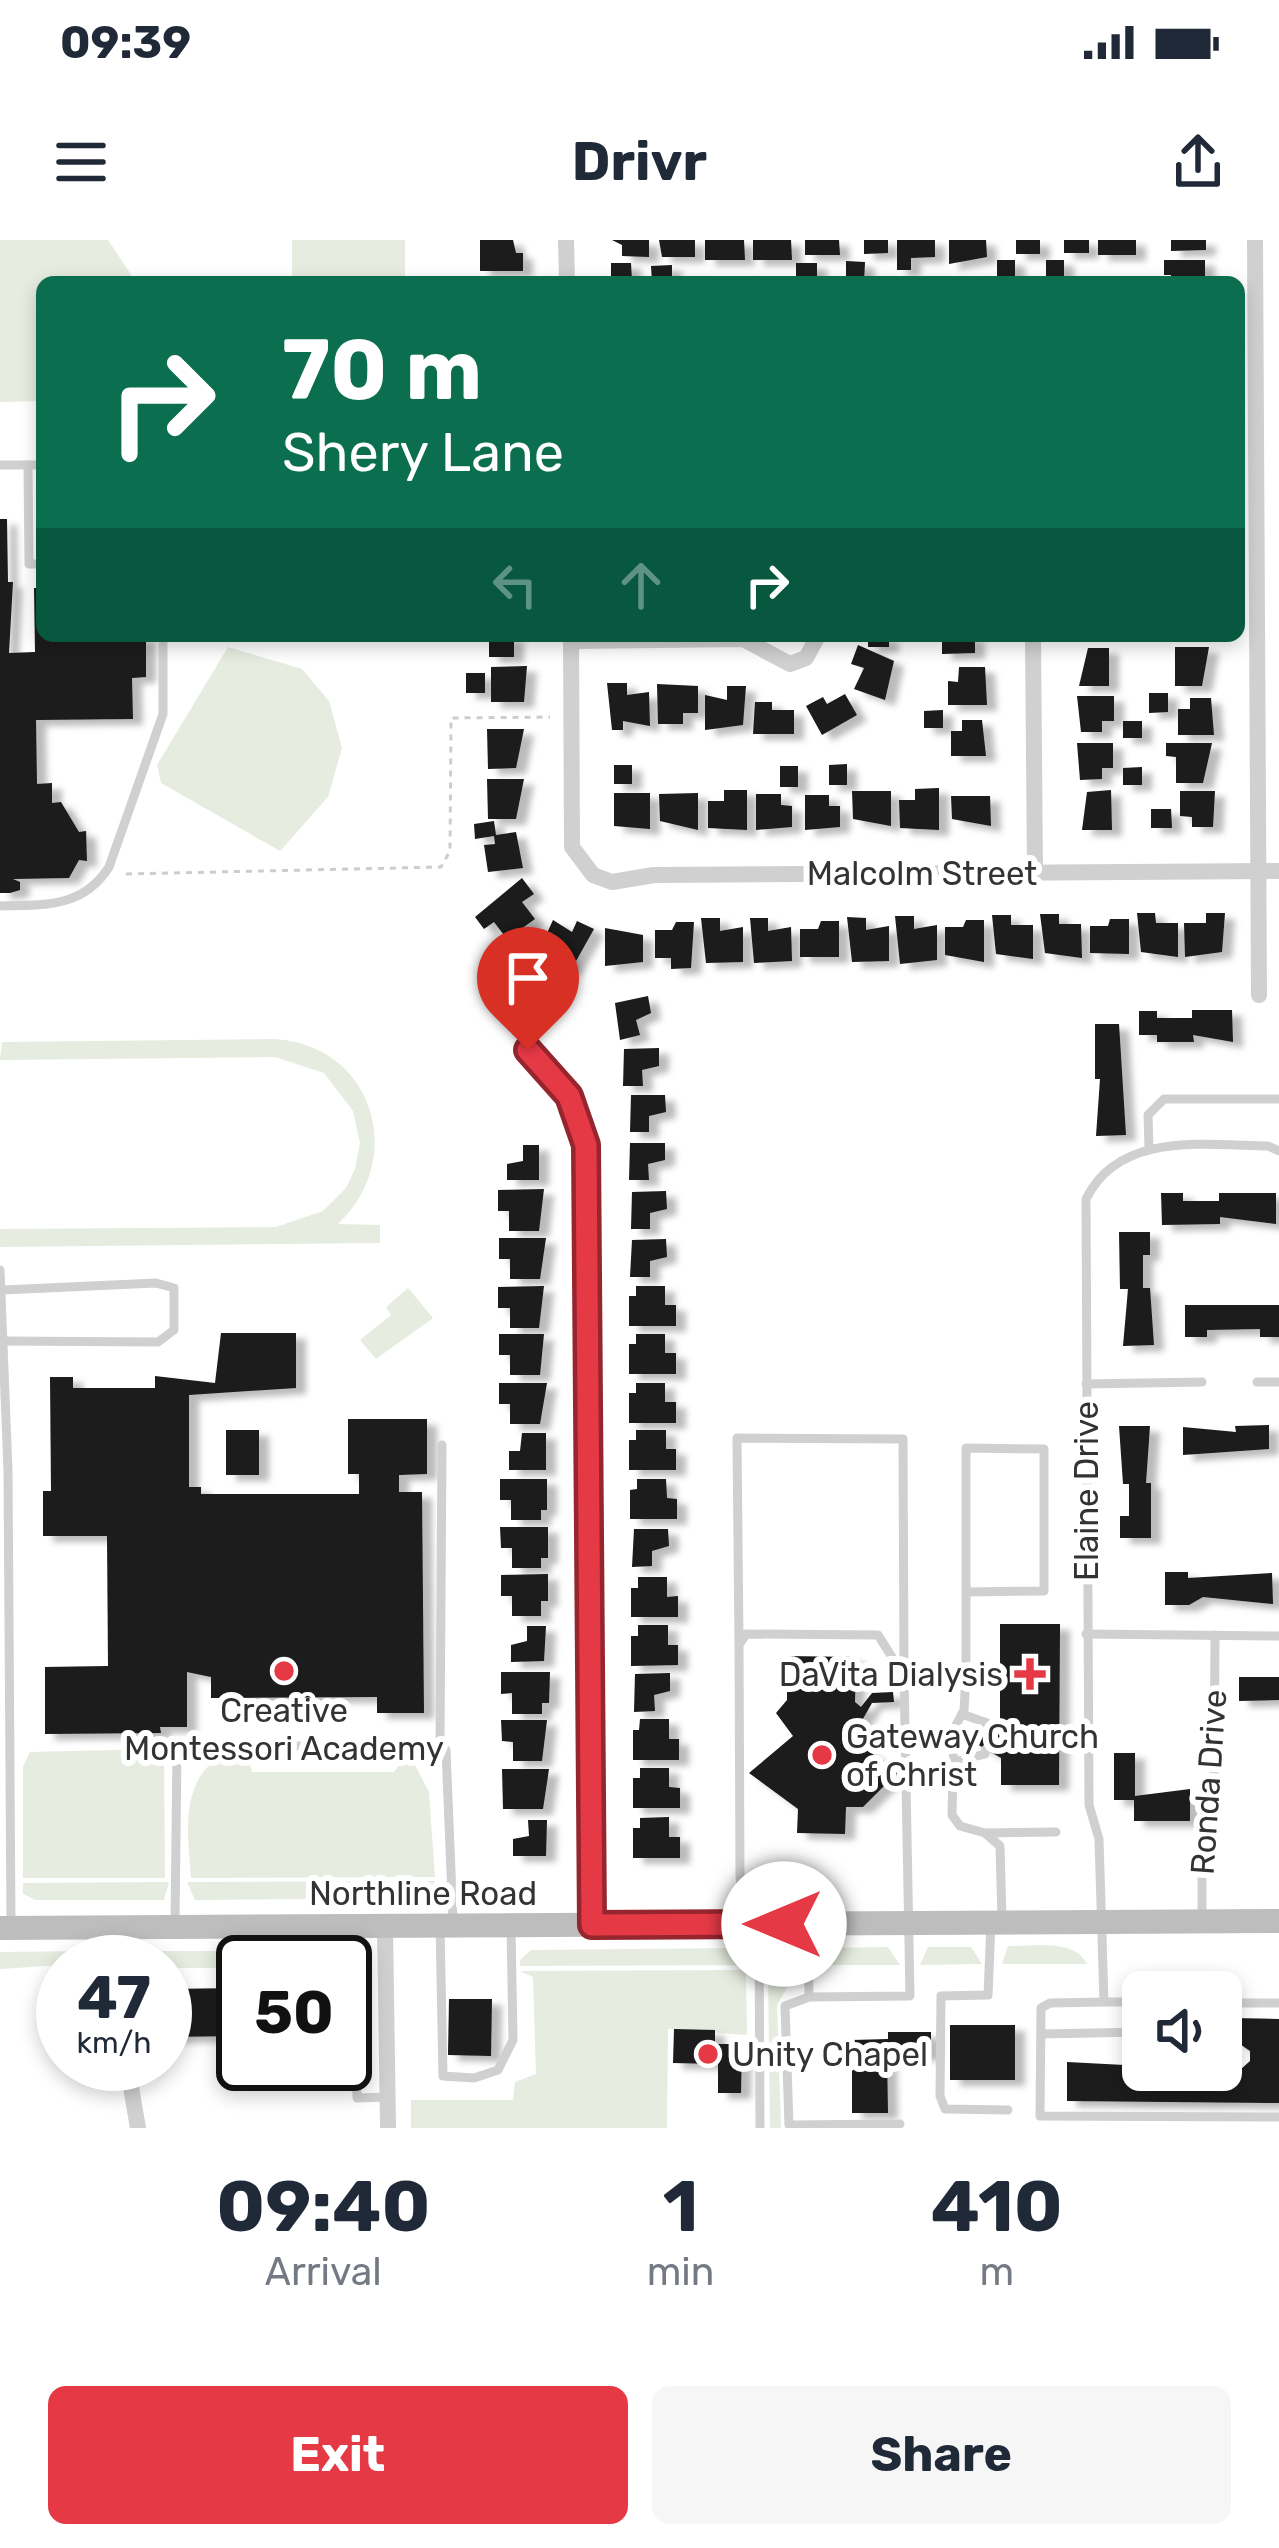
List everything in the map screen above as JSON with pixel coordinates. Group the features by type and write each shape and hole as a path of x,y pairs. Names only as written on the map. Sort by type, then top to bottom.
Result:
{"main road":[{"name":"Northline Road","path":"6,1928 1279,1921"}],"street":[{"path":"566,240 566,276"},
{"path":"1256,240 1258,995"},
{"name":"Malcolm Street","path":"571,642 570,835 575,856 593,875 612,881 654,874 1279,871"},
{"path":"753,642 790,664 806,658 815,642"},
{"path":"1033,642 1035,872"},
{"path":"528,1050 569,1096 586,1145 592,1925"},
{"path":"386,1926 388,2128"},
{"path":"124,1927 124,1935"},
{"path":"132,2091 138,2128"}],"lane":[{"path":"0,465 36,465"},
{"path":"28,465 29,564 36,565"},
{"path":"28,516 36,516"},
{"path":"99,899 99,882 163,714 163,642"},
{"path":"0,905 72,901 99,882"},
{"path":"1279,1100 1164,1099 1148,1115 1149,1148 1268,1146 1279,1151"},
{"name":"Elaine Drive","path":"1104,2002 1099,1839 1089,1805 1086,1199 1101,1178 1149,1148"},
{"path":"0,1270 6,1928"},
{"path":"3,1290 156,1283 174,1288 174,1330 158,1342 4,1341"},
{"path":"1086,1384 1202,1382"},
{"path":"1257,1382 1279,1382"},
{"path":"760,2128 753,1924 740,1877 737,1438 903,1439 910,1996 808,1997 785,2006 789,2125 900,2124"},
{"path":"442,1444 440,1744 446,1750 447,1926 443,2075 463,2078 497,2070 511,2049 511,1925"},
{"path":"966,1592 1044,1591 1044,1449 966,1448 962,1714 954,1729 952,1815 960,1826 985,1833 1056,1832"},
{"path":"739,1645 746,1634 878,1635 904,1676"},
{"path":"1086,1634 1279,1636"},
{"name":"Ronda Drive","path":"1202,1922 1202,1852 1214,1787 1214,1634"},
{"path":"962,1714 987,1724 987,1731"},
{"path":"175,1927 177,1748 440,1744"},
{"path":"953,1762 986,1754 986,1749"},
{"path":"985,1833 1000,1846 988,1995 940,1996 940,2096 945,2109 1008,2110"},
{"path":"808,1924 808,1997"},
{"path":"281,1927 281,1935"},
{"path":"1122,2002 1049,2003 1041,2008 1040,2116 1279,2117"},
{"path":"1242,2003 1279,2003"},
{"path":"1041,2034 1122,2032"},
{"path":"357,2091 357,2098 388,2096"}],"path":[{"path":"126,874 441,867 450,850 451,718 550,717"}],"shaded area":[{"path":"0,240 108,240 132,276 36,276 36,401 0,402"},
{"path":"292,240 405,240 405,276 292,276"},
{"path":"228,647 302,669 329,701 342,748 328,797 280,851 161,783 157,765"},
{"path":"270,1039 305,1045 334,1059 355,1081 369,1107 375,1137 372,1167 360,1197 338,1224 380,1225 380,1243 0,1247 0,1229 276,1227 323,1211 346,1188 360,1143 353,1111 324,1073 275,1057 0,1060 2,1042"},
{"path":"408,1288 433,1318 376,1359 360,1340 391,1315 386,1307"},
{"path":"157,1749 164,1753 165,1878 23,1878 23,1767 30,1752"},
{"path":"219,1757 248,1758 252,1772 394,1772 403,1759 413,1761 429,1792 435,1877 191,1878 188,1828 192,1796 206,1768"},
{"path":"435,1881 426,1898 195,1900 187,1882"},
{"path":"169,1882 164,1900 36,1900 23,1894 23,1883"},
{"path":"1008,1946 1063,1947 1087,1964 1002,1964"},
{"path":"888,1947 900,1965 818,1965 827,1948"},
{"path":"928,1947 971,1947 982,1964 920,1965"},
{"path":"741,1948 752,1965 520,1966 531,1950"},
{"path":"192,1951 216,1951 216,1968 192,1968"},
{"path":"0,1952 36,1952 36,1967 0,1969"},
{"path":"798,1969 777,2005 781,2128 770,2128 768,1970"},
{"path":"746,1970 747,2035 668,2029 667,2128 411,2128 411,2100 513,2100 515,2082 536,2074 533,1977 520,1971"}],"building":[{"path":"480,240 513,240 516,253 523,253 523,271 480,271"},
{"path":"612,240 649,240 649,257 622,256 622,245"},
{"path":"659,240 695,240 695,257 662,257"},
{"path":"705,240 744,240 745,260 705,260"},
{"path":"753,240 791,240 792,260 753,260"},
{"path":"805,240 839,240 840,255 805,255"},
{"path":"864,240 888,240 888,253 864,254"},
{"path":"897,240 935,240 935,257 911,258 911,270 897,270"},
{"path":"949,240 986,240 987,257 949,264"},
{"path":"1016,240 1040,240 1040,254 1016,254"},
{"path":"1064,240 1089,240 1089,253 1064,253"},
{"path":"1098,240 1136,240 1136,255 1098,255"},
{"path":"1171,240 1206,240 1206,250 1171,251"},
{"path":"997,260 1015,260 1015,276 997,276"},
{"path":"1046,260 1064,260 1064,276 1046,276"},
{"path":"1164,260 1205,260 1205,276 1164,275"},
{"path":"846,261 865,262 864,276 846,276"},
{"path":"611,263 631,263 632,276 611,276"},
{"path":"796,263 817,263 817,276 796,276"},
{"path":"672,265 672,276 652,276 651,266"},
{"path":"0,519 7,519 8,582 13,582 9,653 35,652 36,588 36,642 146,642 146,677 132,678 133,719 36,720 37,784 52,783 52,803 61,802 79,832 86,831 87,861 79,860 69,878 13,879 20,882 20,890 0,893"},
{"path":"489,642 514,642 514,657 489,657"},
{"path":"868,642 889,642 889,647 868,647"},
{"path":"942,642 975,642 975,653 942,654"},
{"path":"858,645 894,661 885,700 854,689 864,668 851,664"},
{"path":"1175,647 1209,647 1202,686 1175,686"},
{"path":"1088,648 1109,648 1109,686 1079,686"},
{"path":"527,666 524,702 491,702 491,667"},
{"path":"959,667 985,667 987,705 948,705 948,681 958,682"},
{"path":"466,673 485,673 485,693 466,693"},
{"path":"607,683 627,683 627,695 649,692 650,726 623,721 623,730 612,730"},
{"path":"657,684 698,686 698,713 683,713 683,724 658,724"},
{"path":"727,686 746,686 743,725 705,730 705,695 727,700"},
{"path":"1149,693 1168,693 1168,712 1149,713"},
{"path":"845,694 857,715 822,735 806,706 823,697 827,704"},
{"path":"1077,696 1114,696 1114,721 1102,721 1102,732 1081,732"},
{"path":"1190,698 1211,698 1214,735 1178,735 1178,709 1190,709"},
{"path":"755,702 772,702 772,710 794,710 794,734 753,734"},
{"path":"943,710 943,728 924,728 924,711"},
{"path":"962,720 982,720 986,756 951,756 951,731 962,731"},
{"path":"1123,721 1142,721 1142,738 1123,738"},
{"path":"487,729 524,729 516,768 488,769"},
{"path":"1077,743 1113,743 1113,768 1102,768 1102,779 1080,780"},
{"path":"1166,743 1212,743 1203,783 1176,783 1176,757 1166,756"},
{"path":"847,764 847,785 829,785 829,765"},
{"path":"614,765 632,765 632,784 614,784"},
{"path":"780,766 798,766 798,787 780,787"},
{"path":"1142,767 1142,785 1123,785 1123,768"},
{"path":"487,779 524,779 516,819 488,819"},
{"path":"939,788 939,830 900,828 899,800 915,800 915,789"},
{"path":"724,790 747,790 747,830 708,828 708,801 724,801"},
{"path":"1111,790 1112,830 1082,830 1087,792"},
{"path":"852,791 891,791 891,826 853,819"},
{"path":"1180,791 1215,791 1213,827 1192,827 1192,817 1180,816"},
{"path":"614,793 650,793 650,829 614,826"},
{"path":"698,793 698,830 660,821 659,794"},
{"path":"756,794 781,794 781,805 792,806 792,827 756,830"},
{"path":"805,795 829,795 829,806 840,806 840,827 805,830"},
{"path":"951,796 990,796 991,826 952,819"},
{"path":"1151,809 1171,809 1172,828 1151,828"},
{"path":"494,821 496,835 516,832 523,868 488,872 484,845 495,844 494,836 475,839 474,824"},
{"path":"522,878 534,894 522,902 535,919 507,939 494,922 484,929 475,917"},
{"path":"1137,913 1155,913 1156,923 1178,923 1178,957 1141,952"},
{"path":"1206,913 1225,913 1222,952 1185,957 1184,923 1206,923"},
{"path":"1040,914 1059,914 1059,924 1081,924 1082,958 1045,953"},
{"path":"992,915 1011,915 1011,925 1033,925 1033,959 996,954"},
{"path":"895,916 914,916 914,929 937,925 937,960 900,964"},
{"path":"847,917 866,918 866,930 889,926 889,961 852,962"},
{"path":"701,918 720,918 720,931 743,927 743,962 706,963"},
{"path":"750,918 768,918 768,931 791,927 792,961 754,963"},
{"path":"1110,919 1129,919 1129,954 1090,953 1090,926 1108,926"},
{"path":"553,920 572,932 577,921 594,929 571,970 537,955"},
{"path":"966,920 984,920 984,962 945,955 945,927 963,927"},
{"path":"821,921 839,921 839,957 800,957 800,929 818,929"},
{"path":"676,922 694,922 691,968 671,969 671,958 655,958 655,930 672,930"},
{"path":"605,928 643,935 643,962 605,966"},
{"path":"648,996 651,1013 636,1020 640,1035 620,1040 615,1003"},
{"path":"1192,1010 1232,1010 1233,1042 1193,1035 1194,1042 1157,1042 1157,1035 1139,1035 1139,1011 1157,1011 1157,1018 1192,1018"},
{"path":"1095,1024 1119,1024 1126,1135 1096,1136 1100,1079 1095,1079"},
{"path":"659,1048 659,1066 642,1070 643,1086 623,1086 624,1049"},
{"path":"631,1095 665,1095 666,1112 649,1116 649,1132 630,1132"},
{"path":"630,1143 665,1143 665,1160 648,1164 649,1180 629,1180"},
{"path":"523,1145 539,1145 539,1180 507,1180 507,1164 523,1161"},
{"path":"544,1189 539,1231 509,1231 509,1211 498,1211 498,1190"},
{"path":"666,1191 667,1209 650,1213 650,1229 631,1229 632,1192"},
{"path":"1161,1193 1183,1193 1183,1201 1219,1201 1219,1193 1276,1193 1276,1224 1220,1217 1220,1224 1162,1225"},
{"path":"1119,1232 1150,1232 1150,1255 1143,1255 1143,1288 1150,1288 1154,1345 1123,1346 1128,1289 1120,1289"},
{"path":"499,1238 546,1238 540,1279 510,1279 510,1259 499,1259"},
{"path":"666,1239 667,1257 650,1261 650,1277 630,1277 632,1240"},
{"path":"544,1286 539,1328 510,1328 510,1308 498,1308 498,1287"},
{"path":"636,1286 665,1286 665,1305 676,1305 676,1326 629,1326 629,1296 636,1296"},
{"path":"1185,1305 1279,1305 1279,1337 1260,1337 1260,1329 1207,1330 1207,1337 1185,1337"},
{"path":"221,1333 296,1333 296,1388 189,1395 189,1487 201,1487 201,1494 359,1494 359,1474 348,1474 348,1419 427,1419 427,1474 399,1475 399,1492 422,1492 424,1713 377,1713 377,1697 211,1698 211,1677 187,1672 187,1727 160,1727 161,1733 45,1734 45,1667 108,1666 107,1536 43,1536 43,1491 51,1491 50,1377 73,1377 73,1388 155,1388 155,1376 215,1383"},
{"path":"499,1334 544,1334 540,1375 510,1375 510,1355 499,1355"},
{"path":"636,1334 665,1334 665,1353 676,1353 676,1374 629,1374 629,1344 636,1344"},
{"path":"499,1383 547,1383 540,1424 510,1424 510,1404 499,1404"},
{"path":"636,1383 665,1383 665,1402 676,1402 676,1423 629,1423 629,1393 636,1393"},
{"path":"1269,1425 1269,1449 1183,1455 1183,1427 1236,1432 1235,1426"},
{"path":"1119,1426 1150,1426 1146,1483 1151,1483 1151,1538 1120,1538 1120,1516 1129,1516 1129,1484 1123,1484"},
{"path":"226,1430 259,1430 259,1475 226,1475"},
{"path":"636,1430 666,1430 666,1449 676,1449 676,1470 629,1470 629,1440 636,1440"},
{"path":"522,1433 546,1433 546,1470 509,1470 509,1451 520,1451"},
{"path":"500,1479 547,1479 547,1510 541,1510 541,1520 511,1520 511,1500 500,1500"},
{"path":"637,1479 666,1479 667,1498 677,1499 677,1519 630,1519 630,1490 637,1489"},
{"path":"500,1527 548,1527 548,1558 541,1558 541,1568 512,1568 512,1548 501,1548"},
{"path":"634,1529 668,1529 669,1546 652,1551 652,1566 632,1567"},
{"path":"1165,1572 1188,1572 1188,1578 1272,1573 1273,1604 1203,1597 1189,1605 1165,1605"},
{"path":"548,1574 548,1601 541,1601 541,1616 512,1616 512,1596 501,1596 501,1575"},
{"path":"638,1577 667,1577 667,1597 678,1596 678,1617 631,1617 631,1588 638,1588"},
{"name":"DaVita Dialysis","path":"1000,1624 1060,1624 1059,1785 1001,1785 1001,1758 970,1740 1000,1723"},
{"path":"638,1625 668,1625 668,1645 678,1645 678,1665 631,1666 631,1636 638,1636"},
{"path":"527,1626 546,1626 544,1661 511,1662 511,1645 527,1641"},
{"name":"Gateway Church of Christ","path":"787,1656 856,1657 855,1702 861,1707 872,1693 893,1692 894,1702 872,1703 852,1738 897,1773 863,1807 846,1807 845,1834 797,1833 798,1809 749,1773 793,1736 776,1713 787,1700"},
{"path":"501,1672 550,1672 549,1703 542,1703 542,1714 512,1714 512,1693 501,1694"},
{"path":"670,1673 670,1691 654,1695 655,1711 634,1712 635,1674"},
{"path":"1239,1677 1279,1677 1279,1700 1239,1701"},
{"path":"640,1719 669,1719 669,1739 679,1739 679,1760 633,1760 633,1730 639,1730"},
{"path":"501,1720 547,1720 542,1761 513,1761 513,1742 502,1741"},
{"path":"1114,1753 1135,1753 1135,1796 1190,1789 1190,1821 1134,1821 1134,1800 1114,1800"},
{"path":"640,1768 669,1768 669,1787 680,1788 680,1808 633,1808 633,1778 640,1778"},
{"path":"502,1769 549,1769 543,1809 503,1809"},
{"path":"669,1817 669,1837 680,1837 680,1858 633,1858 633,1828 640,1828 640,1818"},
{"path":"528,1820 547,1820 546,1856 513,1856 513,1839 529,1836"},
{"path":"216,1988 216,2036 192,2037 192,1989"},
{"path":"449,1999 492,1999 491,2056 448,2055"},
{"path":"1242,2018 1279,2019 1279,2103 1067,2101 1067,2062 1122,2065 1122,2091 1242,2091 1242,2068 1250,2061 1250,2051 1242,2046"},
{"path":"950,2025 1015,2025 1015,2080 950,2080"},
{"name":"Unity Chapel","path":"674,2029 715,2030 715,2044 742,2044 741,2093 718,2093 718,2064 673,2063"},
{"path":"888,2032 931,2032 931,2055 887,2055 888,2113 852,2113 852,2040 888,2039"}],"place":[{"name":"Creative Montessori Academy","path":"284,1671"},
{"name":"DaVita Dialysis","path":"1030,1674"},
{"name":"Gateway Church of Christ","path":"822,1755"},
{"name":"Unity Chapel","path":"708,2054"}],"route":[{"path":"528,1050 569,1096 586,1145 592,1925 784,1924"}]}
